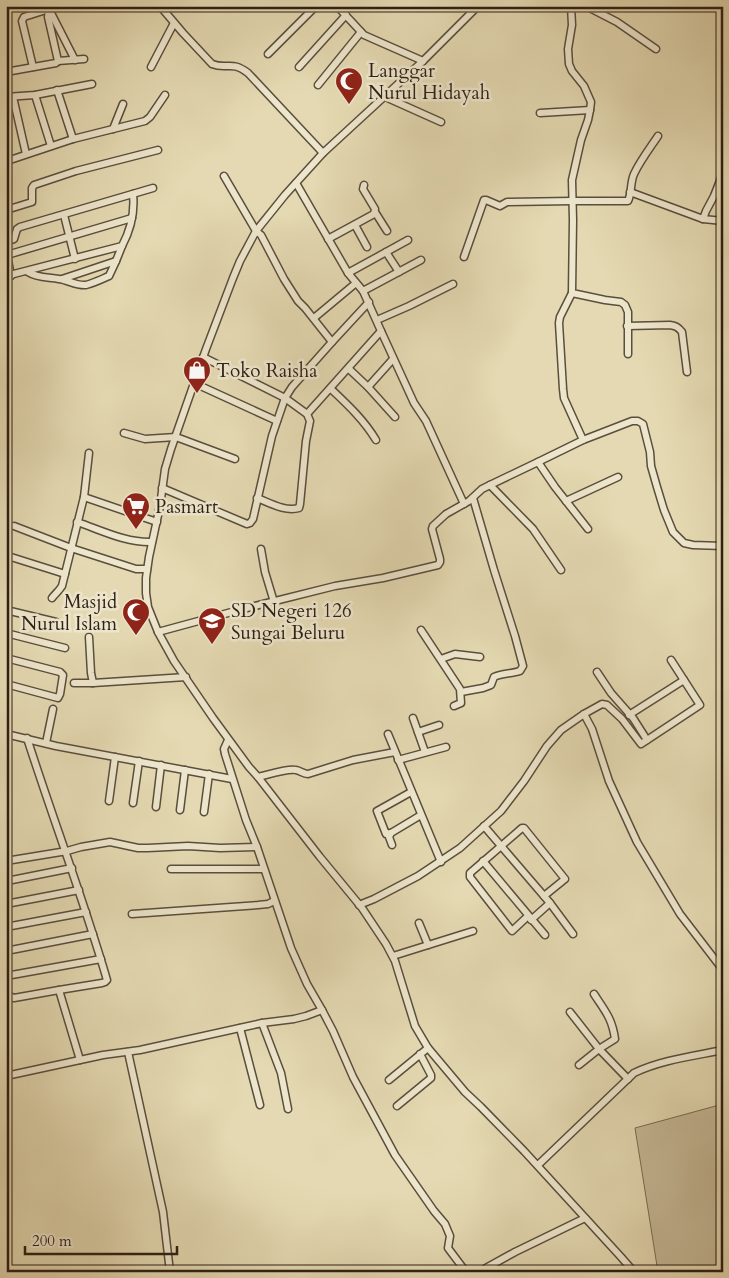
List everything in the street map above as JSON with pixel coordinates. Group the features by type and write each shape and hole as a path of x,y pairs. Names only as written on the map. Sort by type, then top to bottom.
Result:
{"street":[{"path":"160,6 212,64 217,66 236,66 248,73 323,152"},
{"path":"268,54 316,6"},
{"path":"336,6 345,11 364,35 423,61"},
{"path":"478,6 423,61 323,152 256,231 240,261 203,357 166,469 147,569 146,593 148,607 158,632 186,678 228,740 362,908 386,944 393,956 415,1026 428,1048 465,1092 538,1165 634,1272"},
{"path":"571,6 572,25 568,49 569,64 584,86 591,102 572,180 572,293 560,317 559,325 564,398 583,440"},
{"path":"586,6 617,22 656,49"},
{"path":"33,67 22,21 24,17 34,10 51,8"},
{"path":"51,8 75,60"},
{"path":"51,8 48,17 58,61"},
{"path":"299,67 345,11"},
{"path":"151,67 174,23"},
{"path":"318,85 361,32"},
{"path":"6,72 55,64 58,61 84,59"},
{"path":"26,154 10,97 92,84"},
{"path":"57,90 73,139"},
{"path":"35,94 51,146"},
{"path":"6,158 10,160 73,139 145,121 150,117 165,95"},
{"path":"383,96 441,122"},
{"path":"113,129 123,104"},
{"path":"540,113 590,110"},
{"path":"464,257 484,200 500,206 507,202 628,202 635,173 658,136"},
{"path":"6,210 31,203 34,185 158,150"},
{"path":"703,219 723,173"},
{"path":"224,176 256,231 261,235 290,288 332,342"},
{"path":"296,183 348,273 364,291 393,359 414,403 426,421 464,504"},
{"path":"364,184 363,189 387,231"},
{"path":"6,242 14,239 17,229 20,227 153,188"},
{"path":"630,192 703,219 723,221"},
{"path":"28,272 33,276 62,279 74,284 87,285 109,276 131,227 134,212 132,194"},
{"path":"328,239 372,216 375,212"},
{"path":"64,215 75,259"},
{"path":"122,246 9,276 6,255 132,218"},
{"path":"355,225 367,247"},
{"path":"348,273 408,240"},
{"path":"386,252 398,272"},
{"path":"364,291 421,260"},
{"path":"62,279 116,261"},
{"path":"314,318 356,283"},
{"path":"377,320 453,284"},
{"path":"572,293 621,302 625,305 628,312 628,354"},
{"path":"162,488 247,524 250,523 253,519 272,436 285,398 292,387 369,302"},
{"path":"627,326 670,324 679,328 682,332 687,372"},
{"path":"307,414 381,331"},
{"path":"203,357 285,398 307,414 310,421 306,440 299,508 287,509 257,498"},
{"path":"368,387 393,359"},
{"path":"348,369 368,387 395,417"},
{"path":"194,383 277,422"},
{"path":"331,389 354,411 376,440"},
{"path":"158,632 335,586 383,578 438,565 440,560 432,532 433,526 446,514 473,498 490,484 583,440 632,421 640,421 643,424 657,487 673,532 684,543 723,546"},
{"path":"124,433 145,439 176,437 235,459"},
{"path":"52,598 62,586 84,497 89,453"},
{"path":"538,462 588,529"},
{"path":"566,501 618,478"},
{"path":"490,484 533,529 561,570"},
{"path":"84,497 157,522"},
{"path":"461,692 491,685 494,678 501,674 511,674 520,671 523,666 473,498"},
{"path":"77,522 130,541 152,542"},
{"path":"14,526 71,548 136,569 147,569"},
{"path":"262,549 265,572 274,602"},
{"path":"11,557 65,574"},
{"path":"6,610 56,622"},
{"path":"421,630 461,692 461,703 454,706"},
{"path":"6,633 65,648"},
{"path":"89,637 93,683"},
{"path":"441,659 456,654 480,657"},
{"path":"6,658 60,672 63,675 58,698 6,684"},
{"path":"362,908 374,899 441,862 460,848 501,811 547,746 561,730 584,714 602,704 607,705 622,719 640,744 700,705 670,660"},
{"path":"597,672 611,693 633,718 647,740"},
{"path":"74,683 186,678"},
{"path":"629,714 684,680"},
{"path":"46,743 53,709"},
{"path":"584,714 592,729 609,782 637,842 680,914 723,970"},
{"path":"413,718 425,752"},
{"path":"418,732 439,725"},
{"path":"6,734 232,779"},
{"path":"388,734 441,862"},
{"path":"6,986 9,996 14,998 105,982 107,980 28,738"},
{"path":"228,740 224,749 232,779 291,948 307,984 333,1031 373,1116 404,1168 434,1211 446,1224 450,1236 448,1248 466,1272"},
{"path":"398,760 446,747"},
{"path":"258,777 289,770 308,774 353,760 394,752"},
{"path":"109,801 115,757"},
{"path":"133,803 139,761"},
{"path":"156,807 162,766"},
{"path":"180,810 185,770"},
{"path":"204,812 209,774"},
{"path":"411,792 377,811 386,834 391,833 421,815"},
{"path":"484,826 550,903 573,934"},
{"path":"544,896 565,879 524,828 501,845 470,873 470,877 512,931 550,903"},
{"path":"391,833 392,845"},
{"path":"6,861 66,852 81,847 110,842 138,848 188,846 256,848"},
{"path":"483,861 545,935"},
{"path":"7,881 72,868"},
{"path":"171,869 264,869"},
{"path":"6,904 79,890"},
{"path":"132,914 258,905 274,901"},
{"path":"6,927 86,912"},
{"path":"419,923 428,945"},
{"path":"393,956 473,930"},
{"path":"6,951 93,934"},
{"path":"6,976 101,959"},
{"path":"59,990 80,1060"},
{"path":"579,1065 615,1039 612,1024 594,994"},
{"path":"6,1076 240,1028 294,1019 322,1010"},
{"path":"570,1012 599,1049 628,1079"},
{"path":"262,1024 281,1073 288,1109"},
{"path":"240,1028 260,1106"},
{"path":"388,1080 428,1048"},
{"path":"538,1165 634,1073 644,1068 723,1050"},
{"path":"128,1052 163,1212 170,1272"},
{"path":"397,1106 431,1078 420,1054"},
{"path":"482,1272 515,1252 585,1218"}],"shaded area":[{"path":"723,1104 723,1272 658,1272 635,1128"}],"place":[{"name":"Langgar Nurul Hidayah","path":"349,105"},
{"name":"Toko Raisha","path":"197,394"},
{"name":"Pasmart","path":"136,530"},
{"name":"Masjid Nurul Islam","path":"136,636"},
{"name":"SD Negeri 126 Sungai Beluru","path":"212,645"}]}
